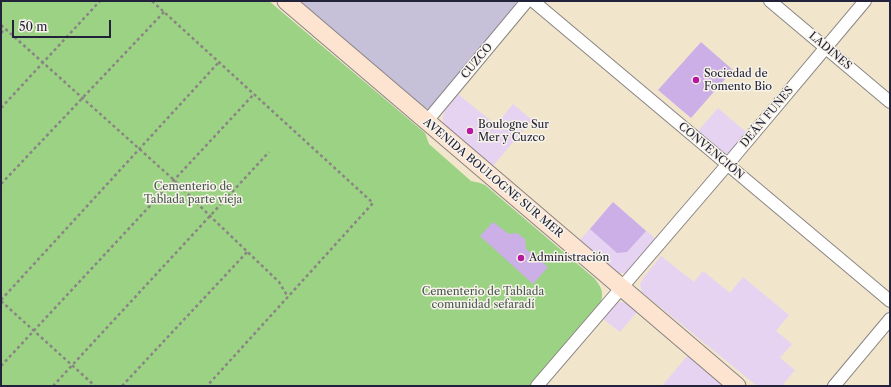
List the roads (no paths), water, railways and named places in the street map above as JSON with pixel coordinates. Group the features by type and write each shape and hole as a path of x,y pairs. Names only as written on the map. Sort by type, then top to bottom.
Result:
{"main road":[{"name":"AVENIDA BOULOGNE SUR MER","path":"286,1 737,386"}],"street":[{"name":"CUZCO","path":"427,121 527,1"},
{"name":"CONVENCIÓN","path":"533,1 890,301"},
{"name":"LADINES","path":"770,1 890,102"},
{"name":"DEÁN FUNES","path":"536,386 728,165 866,1"},
{"path":"834,386 890,319"}],"place":[{"name":"Sociedad de Fomento Bio","path":"696,80"},
{"name":"Boulogne Sur Mer y Cuzco","path":"470,131"},
{"name":"Administración","path":"521,258"}],"park label":[{"name":"Cementerio de Tablada parte vieja","path":"193,193"},
{"name":"Cementerio de Tablada comunidad sefaradí","path":"483,298"}]}
